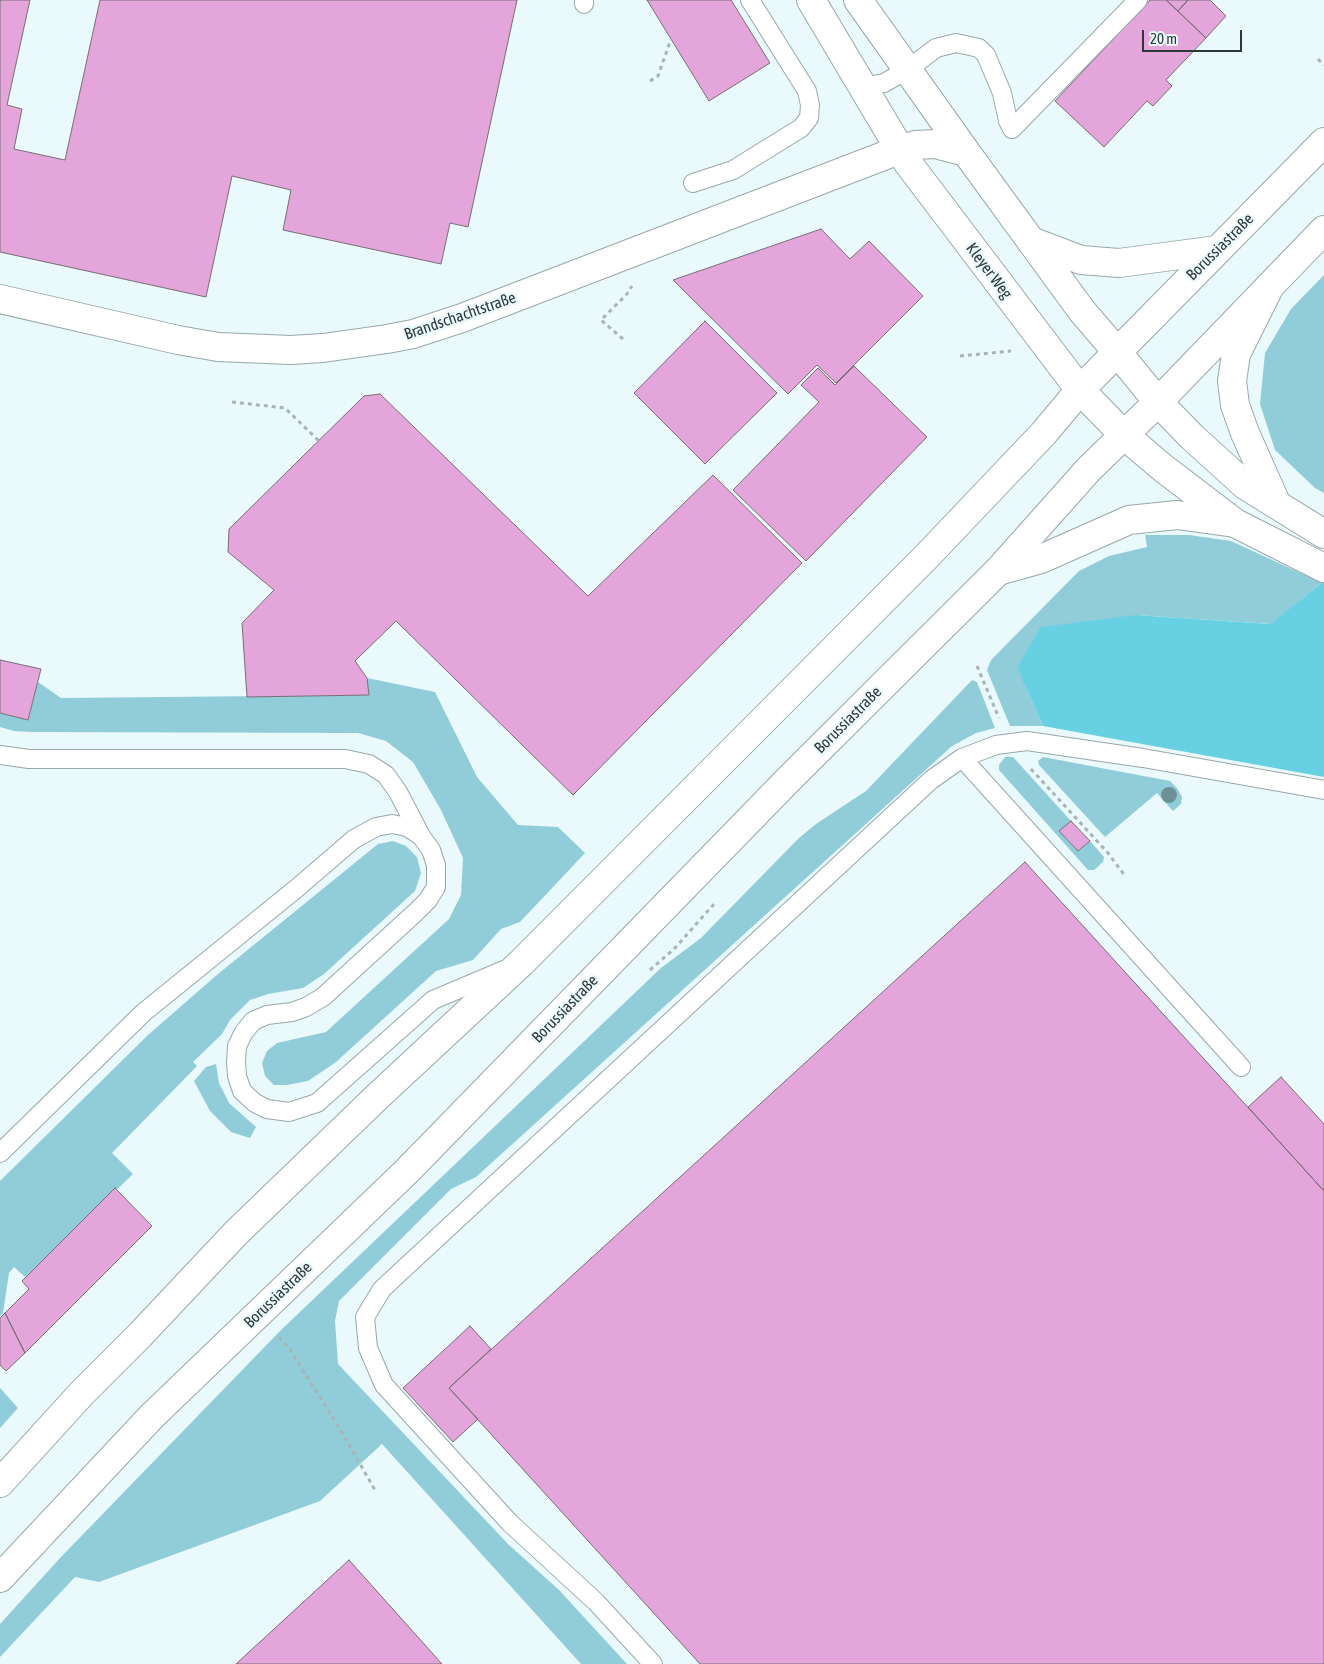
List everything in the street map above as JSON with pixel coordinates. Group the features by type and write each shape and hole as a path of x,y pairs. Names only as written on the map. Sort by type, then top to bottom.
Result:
{"main road":[{"name":"Kleyer Weg","path":"811,0 899,150 1080,390"},
{"path":"858,0 1082,311 1158,402 1192,437 1245,485 1324,534"},
{"name":"Borussiastraße","path":"0,1483 82,1393 140,1335 236,1233 377,1097 521,963 927,556 1043,434 1080,390 1324,142"},
{"path":"899,150 915,145 935,144 966,152"},
{"name":"Brandschachtstraße","path":"0,299 178,340 218,347 273,350 315,349 387,339 414,334 462,318 899,150"},
{"name":"Borussiastraße","path":"0,1578 152,1416 407,1171 789,779 998,571 1089,468 1158,402 1324,230"},
{"path":"1031,241 1081,260 1119,263 1217,250"},
{"path":"1268,290 1236,354 1232,381 1235,405 1245,433 1277,505"},
{"path":"1080,390 1124,435 1163,468 1235,523 1324,568"},
{"path":"998,571 1040,559 1129,520 1178,515 1235,523"}],"lane":[{"path":"694,183 733,170 801,128 809,118 810,105 807,91 750,0"},
{"path":"862,87 884,83 907,70 936,48 956,43 979,48 986,55 1002,93 1008,121 1012,129 1138,0"},
{"path":"653,1664 596,1602 510,1523 384,1385 368,1348 365,1317 382,1289 931,780 962,758 996,745 1027,741 1143,758 1324,790"},
{"path":"0,755 37,759 345,759 369,764 386,775 398,792 431,850 436,865 436,887 428,900 323,997 306,1007 292,1012 267,1014 254,1021 244,1032 237,1046 237,1076 242,1091 255,1104 267,1109 289,1112 301,1110 317,1103 433,1000 521,963"},
{"path":"962,758 1241,1067"},
{"path":"0,1154 143,1013 297,888 354,839 376,827 392,824 407,827 422,836"}],"path":[{"path":"650,81 658,76 671,39"},
{"path":"1318,59 1324,65"},
{"path":"622,339 602,320 627,294"},
{"path":"960,356 1011,351"},
{"path":"232,402 285,408 319,441"},
{"path":"977,666 999,718"},
{"path":"1025,762 1108,853 1125,876"},
{"path":"278,1336 302,1368 376,1492"}],"shaded area":[{"path":"1324,275 1324,493 1315,488 1275,450 1260,404 1265,353 1291,309"},
{"path":"1145,535 1189,535 1231,541 1322,583 1271,624 1136,615 1024,684 1043,726 1010,726 987,670 991,660 1079,571 1109,556 1147,547"},
{"path":"1324,583 1324,777 1043,726 1018,666 1041,627 1136,615 1270,624"},
{"path":"367,678 435,692 477,777 518,825 558,827 585,853 520,922 501,929 473,960 436,971 336,1062 308,1081 287,1085 274,1085 265,1076 262,1063 267,1051 277,1043 326,1032 449,919 461,895 463,858 441,810 413,762 386,741 358,733 14,731 0,727 0,713 28,720 38,682 61,698 369,695"},
{"path":"972,680 977,682 995,728 976,733 952,746 476,1177 451,1189 339,1301 335,1321 338,1364 508,1544 559,1590 627,1664 581,1664 382,1444 320,1501 99,1582 75,1577 0,1657 0,1624 61,1557 281,1330 661,968 701,938 799,838 816,824 866,791"},
{"path":"1005,757 1013,757 1071,821 1059,831 1078,851 1090,841 1104,857 1103,862 1094,870 1088,870 999,770 999,765"},
{"path":"1043,757 1170,781 1182,797 1181,804 1173,811 1157,793 1105,837 1039,765 1038,761"},
{"path":"393,841 406,846 417,857 421,873 415,891 324,974 303,988 268,994 250,1000 230,1020 222,1034 193,1062 197,1066 112,1153 133,1174 25,1277 14,1267 9,1273 3,1313 0,1316 0,1181 148,1035 218,974 378,844"},
{"path":"216,1064 219,1083 229,1103 256,1127 250,1138 231,1132 210,1111 194,1081 206,1067"},
{"path":"0,1388 18,1408 0,1428"}],"building":[{"path":"0,0 30,0 7,105 22,109 14,149 65,160 100,0 517,0 468,227 450,223 441,264 283,230 291,190 232,176 206,297 0,252"},
{"path":"647,0 731,0 770,63 709,101"},
{"path":"1150,0 1166,0 1206,38 1166,80 1172,86 1153,106 1147,101 1104,147 1055,101"},
{"path":"1166,0 1186,0 1187,1 1178,11"},
{"path":"1188,0 1210,0 1226,16 1206,38 1178,11"},
{"path":"821,229 850,259 869,241 923,296 836,383 817,365 788,394 673,280"},
{"path":"705,321 777,393 705,464 634,393"},
{"path":"854,366 927,437 806,561 733,490 819,402 801,385 818,368 835,385"},
{"path":"380,394 588,596 713,475 802,563 573,795 396,621 355,661 367,678 369,695 247,697 242,623 274,590 228,552 229,529 364,396"},
{"path":"0,660 41,669 28,720 0,713"},
{"path":"1071,821 1090,841 1078,851 1059,831"},
{"path":"1025,862 1324,1191 1324,1664 700,1664 449,1388"},
{"path":"1281,1077 1324,1124 1324,1191 1248,1107"},
{"path":"115,1188 152,1226 25,1353 5,1313 29,1289 22,1281"},
{"path":"5,1313 25,1353 6,1371 0,1365 0,1318"},
{"path":"470,1326 491,1349 449,1388 478,1419 453,1442 403,1388"},
{"path":"349,1560 442,1664 236,1664"}]}
